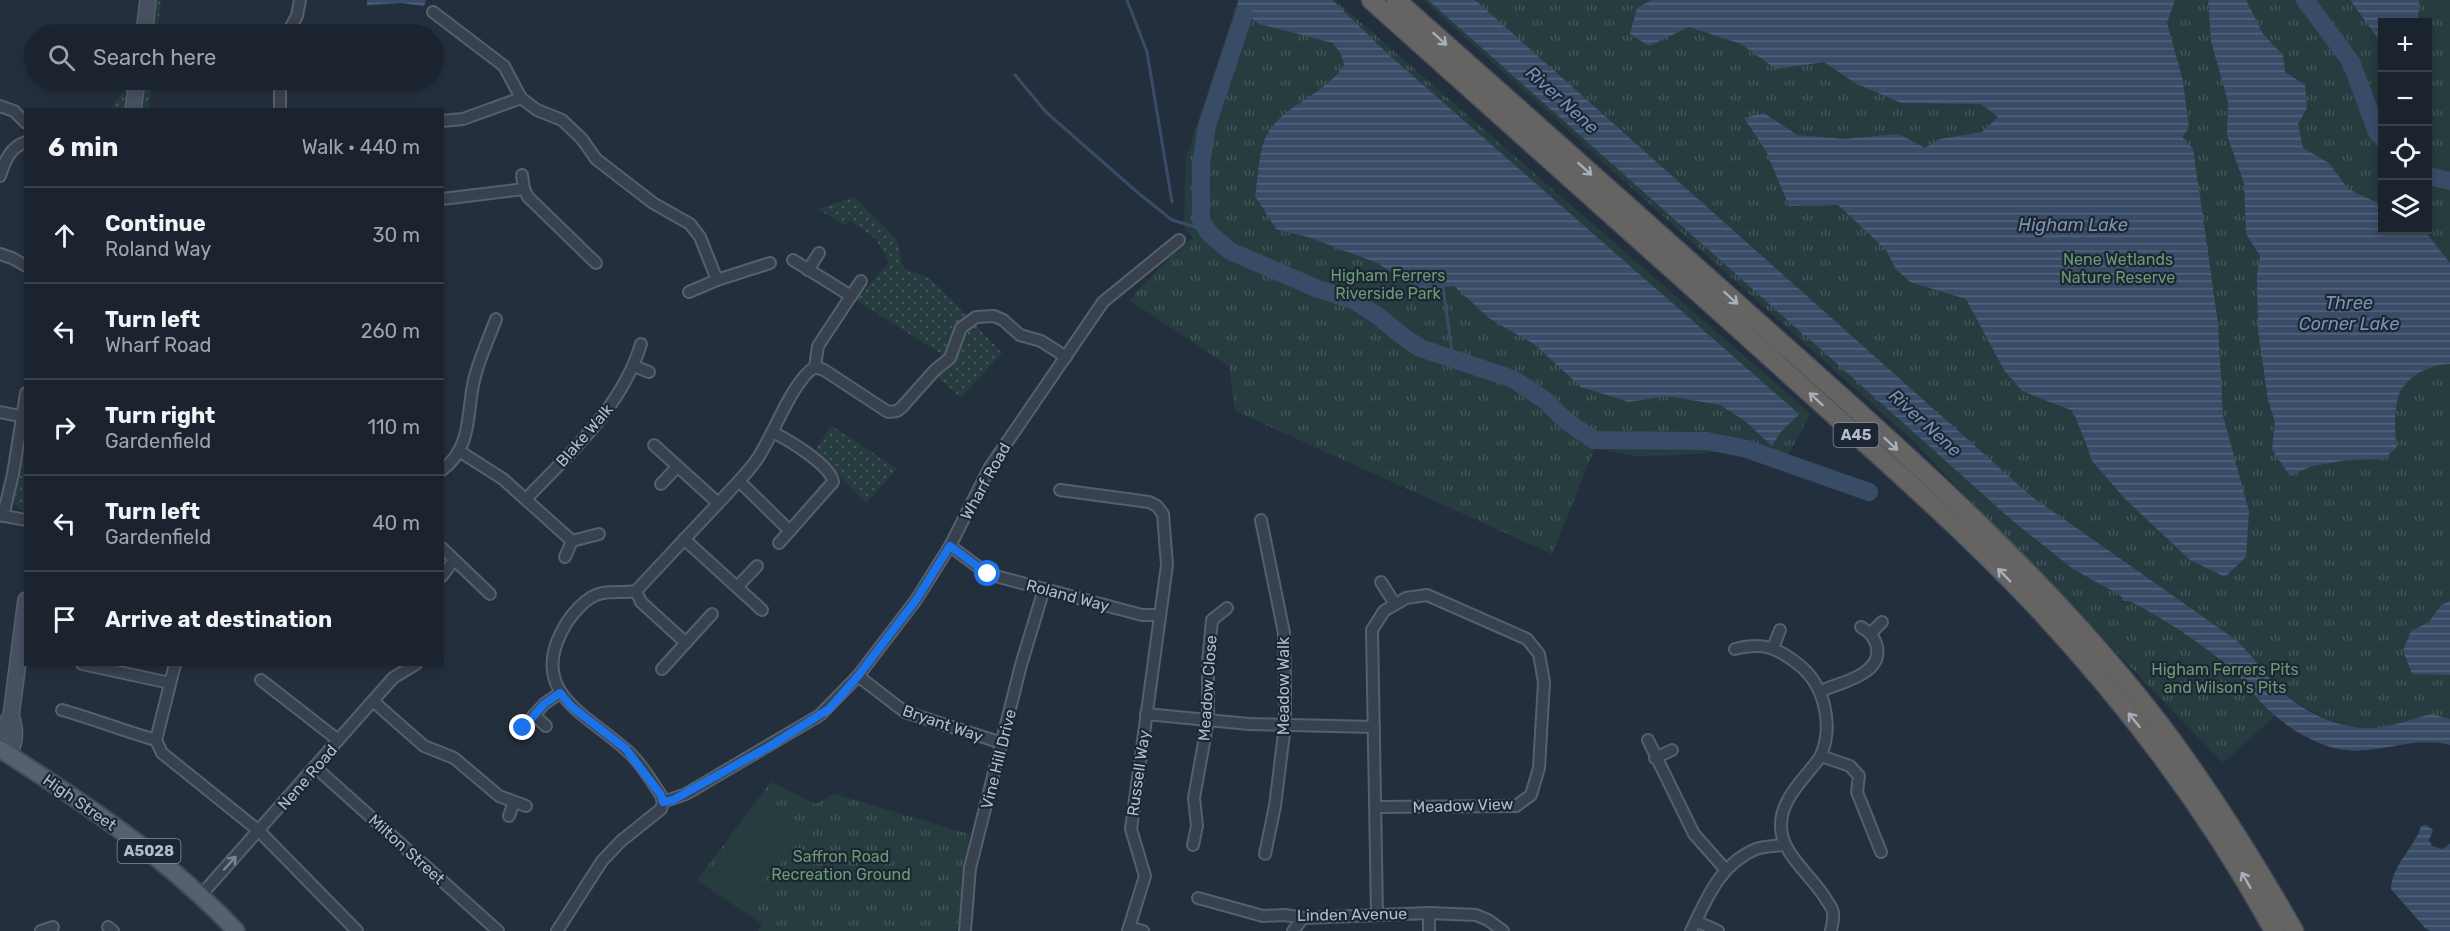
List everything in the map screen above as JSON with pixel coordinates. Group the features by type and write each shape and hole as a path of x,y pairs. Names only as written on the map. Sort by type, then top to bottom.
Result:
{"highway":[{"name":"A45","path":"1371,0 1901,476 2042,613 2099,677 2148,738 2242,873 2274,931"},
{"name":"A45","path":"1396,0 1821,378 1971,518 2045,593 2109,663 2159,723 2256,864 2294,931"}],"main road":[{"path":"145,24 148,0"},
{"path":"133,108 136,90"},
{"path":"0,733 11,716 24,626"},
{"path":"5,752 13,748 15,732 11,716"},
{"name":"High Street","path":"5,752 105,819 202,894 236,931"}],"street":[{"path":"293,24 300,0"},
{"path":"433,12 504,66 521,98 537,110 562,120 582,139 596,159 653,203 690,224 700,237 717,280"},
{"path":"280,90 280,108"},
{"path":"444,121 463,119 521,98"},
{"path":"0,106 14,111 24,121"},
{"path":"0,176 6,158 24,143"},
{"path":"522,175 528,197 596,263"},
{"path":"444,199 524,189"},
{"name":"Wharf Road","path":"557,931 602,861 621,841 661,809 663,802 686,794 820,715 858,676 916,600 950,546 990,467 1103,302 1179,240"},
{"path":"808,270 819,253"},
{"path":"0,254 24,265"},
{"path":"792,260 851,296"},
{"path":"689,292 717,280 770,263"},
{"path":"663,802 661,795 626,749 572,707 560,693 553,677 549,644 594,595 604,592 636,591 739,482 755,463 804,378 815,367 818,346 861,281"},
{"path":"815,367 824,369 888,412 893,412 902,407 935,370 950,358 961,328 976,317 994,316 1003,320 1020,335 1041,341 1066,357"},
{"path":"444,469 450,465 459,452 466,436 473,385 496,319"},
{"name":"Blake Walk","path":"526,498 592,429 619,394 634,366 641,344"},
{"path":"634,366 649,372"},
{"path":"24,401 13,474 1,515 24,520"},
{"path":"0,412 20,416"},
{"path":"772,432 806,453 832,477 831,487 779,543"},
{"path":"654,445 718,503"},
{"path":"459,452 503,479 572,541"},
{"path":"661,484 677,466"},
{"path":"739,482 790,531"},
{"name":"Russell Way","path":"1060,490 1149,502 1157,506 1163,514 1167,565 1131,829 1145,876 1128,929 1143,931"},
{"name":"Meadow Walk","path":"1261,520 1284,633 1286,725 1275,806 1265,854"},
{"path":"572,541 598,534"},
{"path":"684,539 762,610"},
{"path":"565,557 572,541"},
{"name":"Roland Way","path":"950,546 988,574 1142,615 1159,615"},
{"path":"444,550 490,594"},
{"path":"444,573 454,560"},
{"path":"738,586 757,566"},
{"path":"1377,914 1372,630 1384,611 1395,604 1381,582"},
{"name":"Vine Hill Drive","path":"965,931 970,868 1044,589"},
{"path":"636,591 641,602 686,643"},
{"name":"Meadow View","path":"1375,807 1516,806 1531,795 1539,768 1544,682 1539,654 1527,639 1427,595 1406,598 1395,604"},
{"name":"Meadow Close","path":"1193,845 1197,826 1194,798 1208,720 1208,662 1212,620 1227,609"},
{"path":"663,669 712,614"},
{"path":"1821,691 1865,672 1876,658 1877,642 1866,630 1881,622"},
{"path":"1773,648 1780,630"},
{"path":"1735,649 1753,645 1773,648 1805,669 1821,691 1825,709 1825,733 1821,756 1794,789 1784,806 1780,825 1784,845 1821,890 1834,912 1832,931"},
{"path":"91,666 170,683"},
{"path":"174,666 156,740 162,753 259,831 357,931"},
{"name":"Nene Road","path":"202,894 393,678 413,666"},
{"name":"Bryant Way","path":"858,676 905,712 1002,743"},
{"path":"261,680 338,740"},
{"path":"523,728 544,704 560,693"},
{"path":"374,702 424,746 454,758 499,796 526,806"},
{"path":"62,710 156,740"},
{"path":"1146,714 1286,725 1374,727"},
{"path":"534,715 546,726"},
{"path":"1648,740 1694,834 1725,869"},
{"path":"1655,758 1672,750"},
{"path":"1821,756 1850,766 1859,776 1857,792 1881,852"},
{"name":"Milton Street","path":"315,767 498,931"},
{"path":"509,816 514,802"},
{"path":"1718,931 1693,926 1708,893 1725,869 1756,849 1784,845"},
{"name":"Linden Avenue","path":"1198,898 1263,916 1285,915 1303,918 1429,913 1476,915 1488,920 1503,931"},
{"path":"1429,913 1429,931"},
{"path":"1293,931 1303,918"},
{"path":"41,931 53,927"}],"green space":[{"path":"153,0 161,0 158,24 149,24"},
{"name":"Higham Ferrers Riverside Park","path":"1238,0 1335,0 1811,414 1784,462 1747,449 1681,455 1634,456 1595,448 1552,554 1235,411 1229,366 1129,300 1173,254 1193,238 1184,227 1186,158"},
{"name":"Nene Wetlands Nature Reserve","path":"1423,0 2450,0 2450,719 2430,717 2382,727 2361,728 2330,720 2292,700 2223,763 1911,439"},
{"path":"124,90 126,90 123,108 112,108"},
{"path":"141,90 150,90 149,108 140,108"},
{"path":"854,197 897,240 903,268 929,278 1002,353 961,398 938,378 944,356 856,300 889,262 876,239 850,221 844,225 818,209"},
{"path":"831,425 897,469 866,503 815,451"},
{"path":"24,442 24,510 20,510 14,503"},
{"name":"Saffron Road Recreation Ground","path":"771,782 815,804 834,794 969,834 957,931 758,931 762,924 697,880"},
{"path":"761,799 804,826 778,868 735,842"},
{"path":"728,842 770,869 745,908 703,881"}],"water":[{"path":"367,0 426,0 424,6 401,3 367,5"},
{"path":"1238,0 1332,0 1389,55 1799,414 1780,433 1772,446 1745,421 1720,405 1667,396 1629,402 1581,387 1534,344 1490,319 1454,286 1443,287 1434,300 1377,263 1311,238 1276,229 1255,196 1264,141 1279,119 1325,86 1344,65 1341,54 1333,43 1259,24 1237,8"},
{"name":"River Nene","path":"1428,0 1475,0 2031,496 2236,640 2279,689 2298,705 2334,722 2359,728 2386,726 2431,714 2450,719 2450,745 2418,743 2357,751 2324,745 2315,741 2282,721 2257,698 2236,673 2213,653 2156,615 2129,601 2123,601 2118,594 2073,569 2014,522 1805,335 1802,337 1802,333"},
{"name":"Higham Lake","path":"1652,0 2175,0 2167,23 2183,81 2189,128 2182,137 2193,149 2201,203 2218,324 2223,416 2249,511 2246,557 2225,577 2190,560 2126,500 2093,462 2073,411 2022,391 2004,370 1966,299 1910,282 1896,269 1886,250 1838,205 1789,206 1766,151 1744,118 1764,113 1797,135 1844,139 1899,134 1925,148 1940,139 1982,132 1998,117 1981,104 1901,103 1855,83 1824,62 1776,69 1741,44 1689,27 1649,46 1630,34 1637,8"},
{"name":"Three Corner Lake","path":"2208,0 2246,0 2263,34 2283,55 2285,72 2305,85 2307,108 2298,124 2303,148 2329,163 2348,189 2378,203 2378,234 2427,234 2450,263 2450,364 2422,371 2405,384 2397,402 2395,434 2397,447 2384,459 2347,460 2312,466 2290,476 2272,449 2275,422 2268,400 2258,330 2257,275 2260,256 2246,234 2244,183 2227,135 2228,102 2211,41"},
{"path":"2350,0 2419,0 2418,18 2378,18 2378,38"},
{"path":"2450,601 2450,675 2412,674 2403,650 2411,631 2429,622 2441,605"},
{"path":"2426,825 2433,830 2429,840 2432,846 2442,849 2450,844 2450,931 2430,931 2425,928 2391,889 2399,864 2414,842 2421,826"}],"waterway":[{"path":"1127,0 1147,52 1172,202"},
{"path":"2305,0 2351,62 2378,133"},
{"path":"1244,14 1207,126 1201,164 1201,220 1208,232 1230,251 1318,289 1353,300 1420,348 1513,379 1546,401 1565,420 1594,440 1707,441 1747,449 1869,492"},
{"path":"1015,75 1046,112 1137,192 1172,220 1206,230"},
{"path":"2432,177 2450,181"},
{"path":"1443,287 1453,359"}],"route":[{"path":"523,728 544,704 560,693 572,707 626,749 661,795 663,802 673,800 770,746 829,709 858,676 916,600 950,546 988,574"}],"park label":[{"name":"Higham Ferrers Pits and Wilson's Pits","path":"2225,678"}]}
